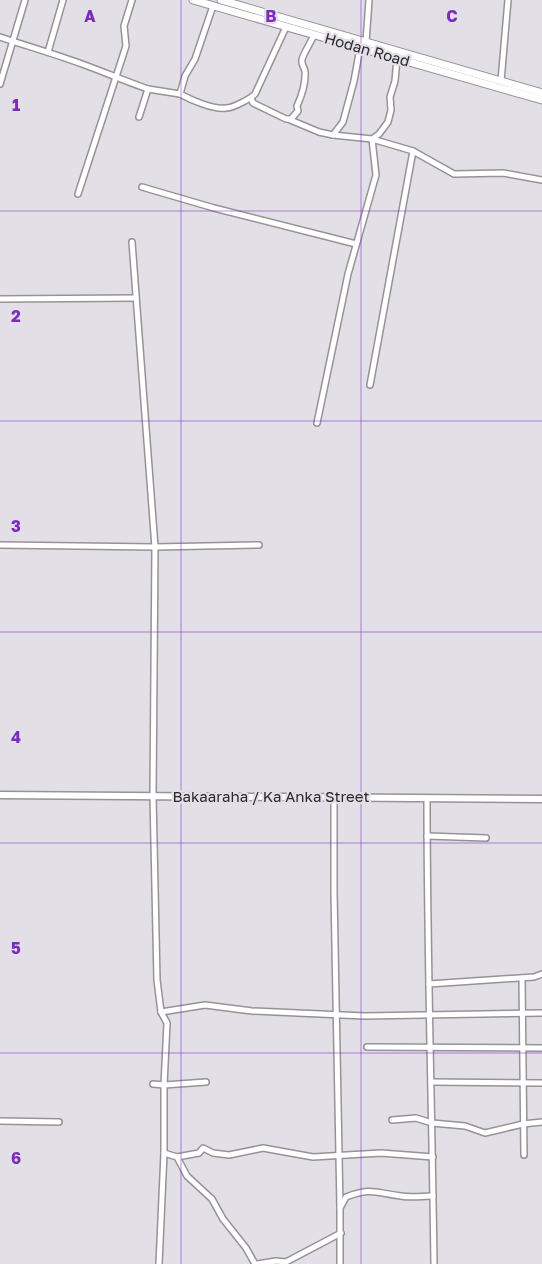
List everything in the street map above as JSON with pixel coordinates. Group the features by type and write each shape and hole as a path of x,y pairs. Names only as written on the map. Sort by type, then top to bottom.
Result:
{"main road":[{"name":"Hodan Road","path":"193,0 542,100"},
{"name":"Hodan Road","path":"220,0 542,93"}],"street":[{"path":"0,84 25,0"},
{"path":"48,52 63,0"},
{"path":"78,194 126,46 124,26 132,0"},
{"path":"366,42 368,0"},
{"path":"501,81 508,0"},
{"path":"180,94 185,76 195,59 213,6"},
{"path":"0,37 48,52 148,89 180,94 200,104 226,108 251,98 255,94 286,26"},
{"path":"288,119 291,119 298,111 297,106 303,94 304,71 301,62 314,35"},
{"path":"333,135 344,122 360,48"},
{"path":"372,139 379,134 388,122 391,110 390,97 395,81 397,58"},
{"path":"139,117 148,89"},
{"path":"251,98 254,102 319,132 372,139 413,151 454,174 502,173 542,180"},
{"path":"317,423 348,274 376,175 372,139"},
{"path":"370,385 413,151"},
{"path":"142,187 214,208 356,244"},
{"path":"132,242 155,547 153,796 157,980 161,1012 167,1023 159,1264"},
{"path":"0,299 136,298"},
{"path":"0,545 155,547 259,545"},
{"name":"Bakaaraha / Ka Anka Street","path":"0,795 542,798"},
{"path":"334,797 340,1264"},
{"path":"427,798 426,898 432,1082 434,1264"},
{"path":"427,836 486,838"},
{"path":"429,984 534,977 542,974"},
{"path":"522,978 524,1155"},
{"path":"161,1012 205,1005 252,1011 365,1016 542,1013"},
{"path":"367,1047 542,1048"},
{"path":"153,1084 206,1082"},
{"path":"432,1082 542,1083"},
{"path":"392,1120 416,1118 432,1123 465,1126 485,1133 523,1124 542,1122"},
{"path":"0,1121 59,1122"},
{"path":"164,1153 177,1157 199,1153 204,1148 213,1153 228,1154 262,1148 313,1158 390,1153 433,1157"},
{"path":"177,1157 187,1176 212,1199 223,1219 256,1264 276,1261 286,1262 341,1233"},
{"path":"340,1208 346,1197 365,1191 382,1192 402,1197 433,1196"},
{"path":"249,1264 250,1254"}]}
